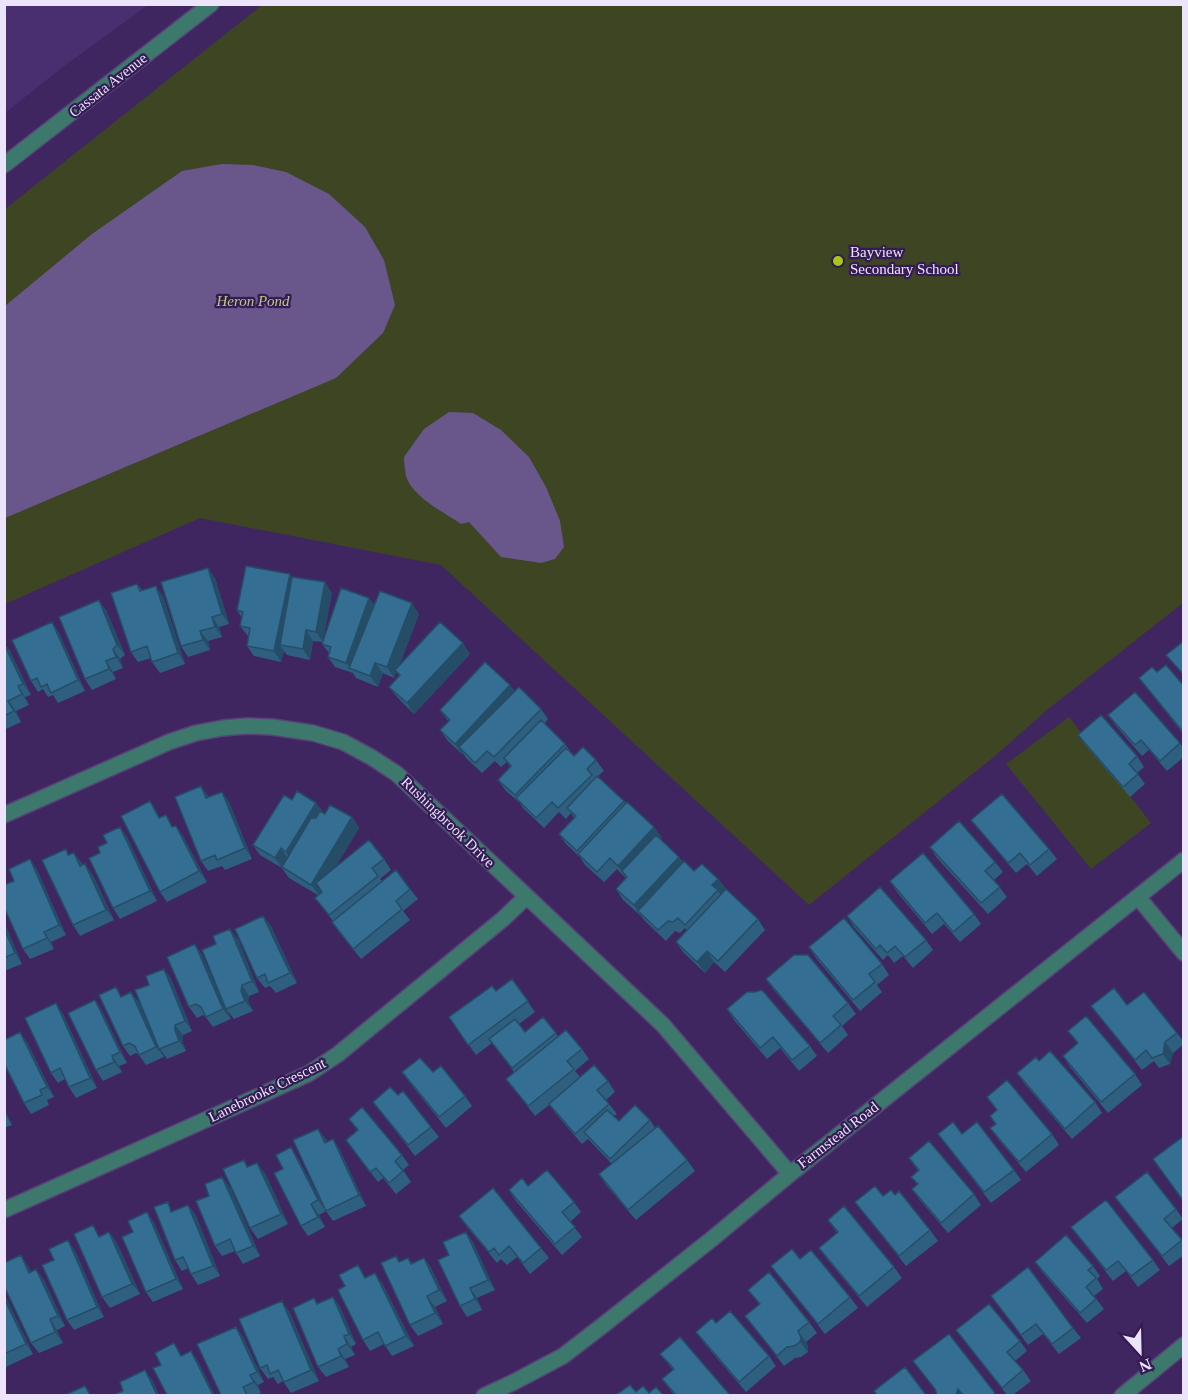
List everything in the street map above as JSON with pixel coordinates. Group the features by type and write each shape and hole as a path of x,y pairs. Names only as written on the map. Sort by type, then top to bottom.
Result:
{"street":[{"name":"Cassata Avenue","path":"4,165 211,4"},
{"name":"Rushingbrook Drive","path":"4,815 169,742 196,733 247,726 272,727 313,733 343,742 396,774 663,1024 790,1174"},
{"name":"Farmstead Road","path":"484,1395 563,1356 1184,860"},
{"name":"Lanebrooke Crescent","path":"4,1210 308,1074 337,1055 503,919 526,897"},
{"path":"1138,897 1184,953"},
{"path":"1122,1395 1184,1345"}],"shaded area":[{"path":"5,4 148,5 64,66 5,113"},
{"name":"Heron Pond","path":"222,164 253,165 286,172 329,194 365,227 384,260 395,305 383,333 336,378 5,518 5,306 92,234 182,171"},
{"path":"449,412 473,413 501,430 529,457 546,487 560,521 564,547 555,559 541,563 501,557 469,522 461,524 415,491 406,476 404,457 424,429"}],"green space":[{"path":"262,5 1183,5 1183,603 1047,710 995,756 809,905 441,565 200,518 5,604 5,209"},
{"path":"1069,717 1151,823 1091,869 1006,764"}],"building":[{"path":"246,566 290,574 274,651 247,646 250,628 240,626 243,612 237,610"},
{"path":"208,568 222,614 212,617 215,627 200,631 203,640 181,646 161,582"},
{"path":"292,577 325,582 316,632 306,630 303,649 280,645"},
{"path":"137,584 140,591 156,586 178,653 152,662 147,646 131,652 111,593"},
{"path":"341,588 369,598 346,663 328,657 331,647 322,644"},
{"path":"380,591 412,603 387,667 375,663 370,676 349,668"},
{"path":"99,600 117,645 113,649 116,657 106,661 109,669 85,679 59,617"},
{"path":"52,622 78,680 51,693 47,684 41,687 37,678 31,681 12,640"},
{"path":"440,622 463,643 407,703 389,687 400,675 395,670"},
{"path":"1184,641 1184,675 1166,655"},
{"path":"4,644 23,684 18,686 22,694 8,701 14,711 4,716"},
{"path":"485,662 510,685 455,744 440,730 450,720 440,710"},
{"path":"1166,665 1184,686 1184,733 1139,678 1152,667 1157,672"},
{"path":"519,687 541,709 494,757 487,751 475,763 459,747"},
{"path":"1135,692 1180,743 1160,761 1141,740 1135,745 1108,715"},
{"path":"1101,715 1137,756 1129,764 1138,774 1123,787 1078,735"},
{"path":"541,720 565,744 515,795 498,780 511,766 504,758"},
{"path":"583,747 596,760 587,769 592,775 558,808 552,802 536,818 516,798 566,748 574,756"},
{"path":"597,776 624,801 577,851 559,834 576,816 567,808"},
{"path":"201,786 206,798 222,792 245,848 217,860 215,855 201,861 175,797"},
{"path":"297,791 316,803 286,852 281,848 275,858 253,845 284,795 292,800"},
{"path":"1002,794 1049,849 1030,865 1020,853 1008,863 971,820"},
{"path":"150,801 159,818 166,815 172,827 176,826 199,871 160,892 121,816"},
{"path":"627,802 654,827 618,866 610,858 597,872 578,854"},
{"path":"330,805 352,817 311,885 282,867 311,818 316,818 320,811 325,814"},
{"path":"959,821 995,862 985,871 1000,887 981,903 930,847"},
{"path":"120,827 150,891 113,908 89,858 100,853 98,847 107,843 103,835"},
{"path":"656,835 679,857 634,905 616,889 627,877 622,871"},
{"path":"369,840 384,859 372,868 378,876 329,915 315,898 322,892 316,883"},
{"path":"66,849 68,855 74,853 80,866 85,864 106,910 73,925 42,860"},
{"path":"923,853 974,914 953,932 937,913 925,923 890,881"},
{"path":"30,859 59,925 44,932 47,938 23,949 4,907 4,885 14,881 9,869"},
{"path":"684,861 694,871 702,864 718,879 712,885 718,890 685,925 678,918 673,922 668,921 658,930 638,911"},
{"path":"396,870 410,889 396,901 402,909 353,949 332,922"},
{"path":"880,887 926,940 905,957 895,946 887,953 880,945 876,949 847,916"},
{"path":"726,889 758,919 718,961 707,951 697,962 676,942"},
{"path":"263,916 290,973 268,983 265,974 257,978 235,929"},
{"path":"844,918 882,964 869,974 875,982 853,1000 809,947"},
{"path":"4,929 15,953 4,958"},
{"path":"230,929 252,981 242,985 241,991 245,1001 226,1009 202,950 216,944 213,936"},
{"path":"195,944 223,1009 206,1017 201,1007 196,1004 189,1007 167,957"},
{"path":"794,955 808,955 848,1003 833,1016 841,1025 820,1043 766,979"},
{"path":"164,969 185,1021 175,1025 179,1041 159,1049 135,990 149,985 146,976"},
{"path":"512,979 528,1001 468,1045 449,1017 492,986 496,991"},
{"path":"116,987 121,997 131,992 156,1047 139,1055 135,1046 129,1043 123,1046 99,995"},
{"path":"1114,988 1127,1005 1144,992 1177,1033 1165,1042 1163,1054 1152,1058 1146,1050 1135,1060 1091,1006"},
{"path":"762,990 810,1046 792,1060 773,1037 760,1048 727,1009 747,992"},
{"path":"95,1000 120,1052 112,1056 114,1062 96,1070 68,1013"},
{"path":"56,1003 90,1078 69,1087 60,1068 51,1073 25,1018"},
{"path":"1086,1016 1135,1074 1101,1102 1063,1056 1078,1043 1068,1031"},
{"path":"543,1017 556,1033 512,1068 489,1039 515,1019 525,1032"},
{"path":"566,1030 582,1049 567,1061 574,1069 528,1106 506,1079"},
{"path":"20,1032 47,1087 40,1090 42,1095 24,1103 4,1063 4,1040"},
{"path":"1050,1051 1095,1102 1065,1129 1017,1073 1036,1057 1039,1061"},
{"path":"420,1058 433,1072 441,1066 465,1096 439,1117 402,1072"},
{"path":"594,1065 608,1081 597,1090 609,1104 575,1134 549,1104"},
{"path":"1007,1080 1052,1134 1019,1162 990,1128 996,1124 990,1116 997,1110 987,1097"},
{"path":"390,1087 398,1095 403,1091 431,1127 408,1145 373,1102"},
{"path":"635,1105 650,1120 610,1159 584,1132 607,1110 619,1121"},
{"path":"362,1107 402,1155 395,1161 403,1171 389,1183 376,1168 370,1172 346,1140 358,1130 349,1119"},
{"path":"953,1122 962,1134 977,1122 1014,1170 984,1192 938,1134"},
{"path":"658,1126 687,1160 628,1210 599,1174"},
{"path":"318,1129 325,1143 333,1139 359,1195 326,1211 293,1140"},
{"path":"1184,1136 1184,1198 1182,1199 1153,1159"},
{"path":"929,1141 974,1194 941,1223 912,1189 918,1184 911,1177 919,1170 909,1158"},
{"path":"291,1147 318,1200 311,1204 318,1217 301,1226 274,1173 283,1169 276,1155"},
{"path":"244,1160 247,1167 257,1163 281,1214 250,1228 223,1169"},
{"path":"547,1170 574,1202 562,1212 575,1227 555,1244 509,1190 522,1178 528,1186"},
{"path":"1147,1172 1176,1209 1164,1219 1182,1240 1162,1256 1115,1197"},
{"path":"222,1177 253,1246 236,1253 230,1239 215,1246 196,1201 209,1196 205,1184"},
{"path":"875,1186 883,1196 891,1190 895,1195 899,1191 930,1230 899,1256 855,1202"},
{"path":"493,1188 541,1248 523,1263 509,1246 499,1255 494,1248 489,1252 459,1216"},
{"path":"1106,1200 1153,1260 1131,1276 1118,1261 1106,1270 1071,1227"},
{"path":"168,1202 171,1212 188,1205 213,1266 191,1274 183,1257 175,1260 154,1207"},
{"path":"844,1206 894,1267 859,1296 819,1248 838,1232 828,1220"},
{"path":"147,1212 176,1279 146,1292 122,1237 133,1232 128,1221"},
{"path":"93,1225 99,1237 109,1232 132,1284 102,1297 74,1234"},
{"path":"466,1232 488,1280 470,1288 475,1299 460,1306 438,1260 449,1255 443,1242"},
{"path":"1066,1235 1093,1266 1088,1270 1096,1278 1086,1287 1096,1299 1080,1313 1035,1262"},
{"path":"68,1240 97,1307 67,1320 42,1265 54,1260 49,1249"},
{"path":"792,1249 800,1259 811,1250 850,1297 818,1324 771,1266"},
{"path":"21,1255 29,1273 36,1269 58,1316 50,1319 55,1332 31,1343 4,1286 4,1263"},
{"path":"396,1256 399,1262 408,1258 411,1264 424,1258 439,1290 427,1296 435,1313 410,1325 381,1263"},
{"path":"358,1265 365,1278 375,1273 406,1336 385,1346 378,1332 363,1340 338,1290 345,1286 339,1275"},
{"path":"1028,1267 1073,1328 1052,1344 1036,1324 1021,1335 991,1296"},
{"path":"769,1272 809,1322 798,1331 801,1337 800,1342 787,1347 777,1356 745,1316 760,1304 748,1290"},
{"path":"333,1297 349,1334 344,1336 347,1344 338,1349 341,1356 318,1367 293,1308 314,1298 317,1304"},
{"path":"4,1298 26,1344 4,1354"},
{"path":"282,1301 311,1370 284,1382 278,1370 270,1374 267,1365 260,1368 239,1319"},
{"path":"989,1304 1020,1341 1007,1352 1023,1370 1002,1388 956,1330"},
{"path":"730,1311 769,1356 739,1382 696,1332 712,1318 716,1323"},
{"path":"236,1327 257,1372 250,1375 254,1382 243,1387 247,1395 221,1395 197,1344"},
{"path":"949,1334 995,1393 992,1395 963,1395 958,1389 956,1395 937,1395 935,1389 913,1361"},
{"path":"680,1337 730,1395 676,1395 662,1379 674,1369 660,1354"},
{"path":"174,1343 181,1356 191,1351 213,1395 167,1395 153,1368 161,1365 155,1353"},
{"path":"905,1367 926,1395 877,1395 874,1391"},
{"path":"145,1370 157,1395 113,1395 123,1391 120,1382"},
{"path":"630,1385 636,1392 643,1386 649,1393 656,1387 663,1395 616,1395"},
{"path":"85,1386 90,1395 65,1395"}],"place":[{"name":"Bayview Secondary School","path":"838,261"}]}
